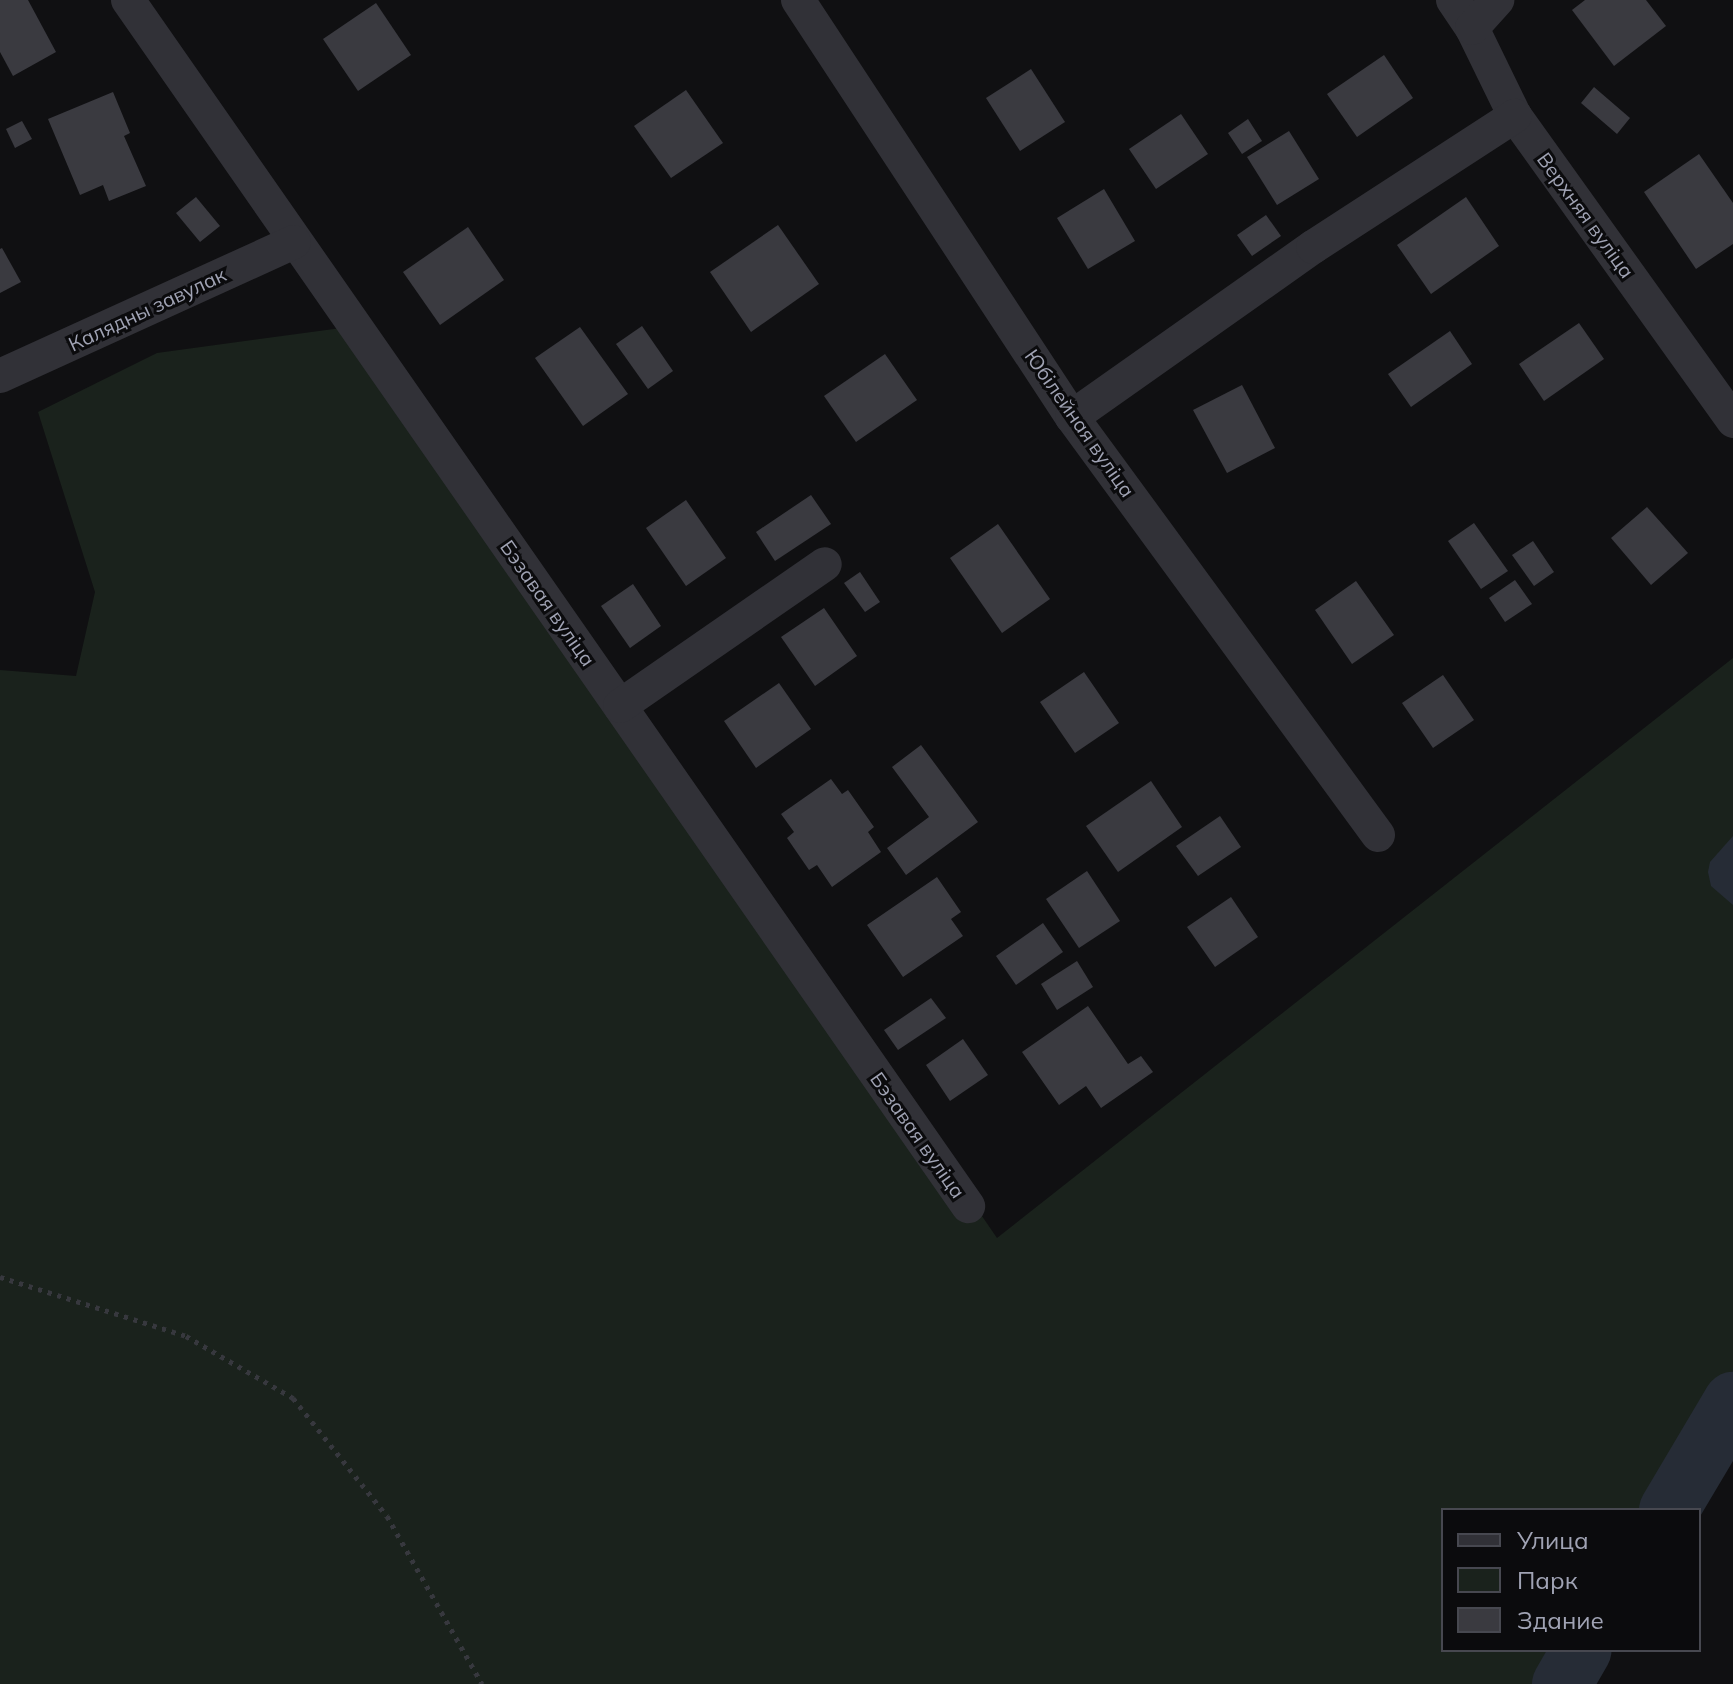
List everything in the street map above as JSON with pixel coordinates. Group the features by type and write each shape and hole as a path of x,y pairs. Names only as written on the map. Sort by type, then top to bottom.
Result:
{"street":[{"name":"Бэзавая вуліца","path":"128,0 968,1206"},
{"name":"Юбілейная вуліца","path":"798,0 1072,417 1378,835"},
{"name":"Верхняя вуліца","path":"1453,0 1472,28 1515,116 1733,421"},
{"path":"1472,28 1497,0"},
{"path":"1072,417 1313,247 1515,116"},
{"name":"Калядны завулак","path":"0,376 294,242"},
{"path":"620,706 825,564"}],"path":[{"path":"0,1277 186,1336 293,1398 387,1516 482,1684"}],"green space":[{"path":"371,324 997,1238 1733,658 1733,1402 1670,1508 1441,1508 1441,1652 1581,1652 1562,1684 0,1684 0,670 76,676 95,592 38,412 157,353"}],"shaded area":[{"path":"1733,836 1733,905 1711,886 1708,872 1710,862"}],"building":[{"path":"0,0 28,0 56,52 13,76 0,52"},
{"path":"1585,0 1646,0 1666,26 1614,66 1572,10"},
{"path":"376,3 411,55 358,91 323,39"},
{"path":"1384,55 1413,98 1357,137 1327,94"},
{"path":"1031,69 1065,122 1020,151 986,98"},
{"path":"1594,87 1630,118 1617,134 1581,103"},
{"path":"686,90 723,143 671,178 634,126"},
{"path":"113,92 130,133 124,136 146,186 109,201 103,185 80,195 48,119"},
{"path":"1181,114 1208,154 1156,189 1129,149"},
{"path":"1248,119 1262,141 1242,154 1228,133"},
{"path":"22,121 32,139 15,148 6,129"},
{"path":"1289,131 1319,179 1277,205 1247,157"},
{"path":"1699,154 1733,203 1733,244 1696,269 1644,192"},
{"path":"1104,189 1135,241 1088,269 1057,218"},
{"path":"196,197 220,226 200,242 176,213"},
{"path":"1466,197 1499,246 1431,294 1397,245"},
{"path":"1266,215 1281,236 1252,256 1237,235"},
{"path":"778,225 819,284 751,332 710,272"},
{"path":"468,227 504,280 440,325 403,272"},
{"path":"0,249 21,282 0,293"},
{"path":"1579,323 1604,359 1544,401 1519,364"},
{"path":"642,326 673,371 648,389 616,344"},
{"path":"580,327 628,394 583,426 535,358"},
{"path":"1450,331 1472,364 1411,407 1388,374"},
{"path":"885,354 917,400 856,442 824,396"},
{"path":"1242,385 1275,448 1227,473 1193,410"},
{"path":"811,495 831,524 775,561 756,532"},
{"path":"686,500 726,558 686,586 646,528"},
{"path":"1647,507 1688,553 1651,585 1611,538"},
{"path":"1474,523 1508,571 1481,589 1448,541"},
{"path":"998,524 1050,599 1002,633 950,558"},
{"path":"1533,541 1554,572 1534,586 1512,555"},
{"path":"860,572 880,602 865,612 844,583"},
{"path":"1515,580 1532,604 1505,622 1489,598"},
{"path":"1356,581 1394,635 1352,664 1315,610"},
{"path":"633,584 661,626 630,648 601,606"},
{"path":"824,608 857,656 815,686 781,637"},
{"path":"1084,672 1119,723 1075,753 1040,702"},
{"path":"1443,675 1474,720 1433,748 1402,703"},
{"path":"779,683 811,729 756,768 724,721"},
{"path":"921,745 978,822 906,875 887,848 929,817 892,767"},
{"path":"831,779 842,794 848,790 874,827 868,832 881,852 832,887 817,865 809,870 787,838 794,832 781,814"},
{"path":"1151,781 1182,827 1118,872 1086,826"},
{"path":"1220,816 1241,847 1198,876 1176,846"},
{"path":"1087,871 1120,921 1079,948 1046,899"},
{"path":"937,877 961,912 951,919 963,936 903,977 867,925"},
{"path":"1231,897 1258,937 1215,967 1187,927"},
{"path":"1043,923 1063,952 1016,985 996,956"},
{"path":"1077,961 1093,987 1057,1010 1041,984"},
{"path":"931,998 946,1018 898,1050 884,1030"},
{"path":"1088,1006 1128,1064 1141,1056 1153,1072 1101,1108 1086,1086 1059,1105 1022,1052"},
{"path":"963,1039 988,1075 950,1101 926,1065"}],"waterway":[{"path":"1670,1508 1733,1402"},
{"path":"1562,1684 1581,1652"}]}
